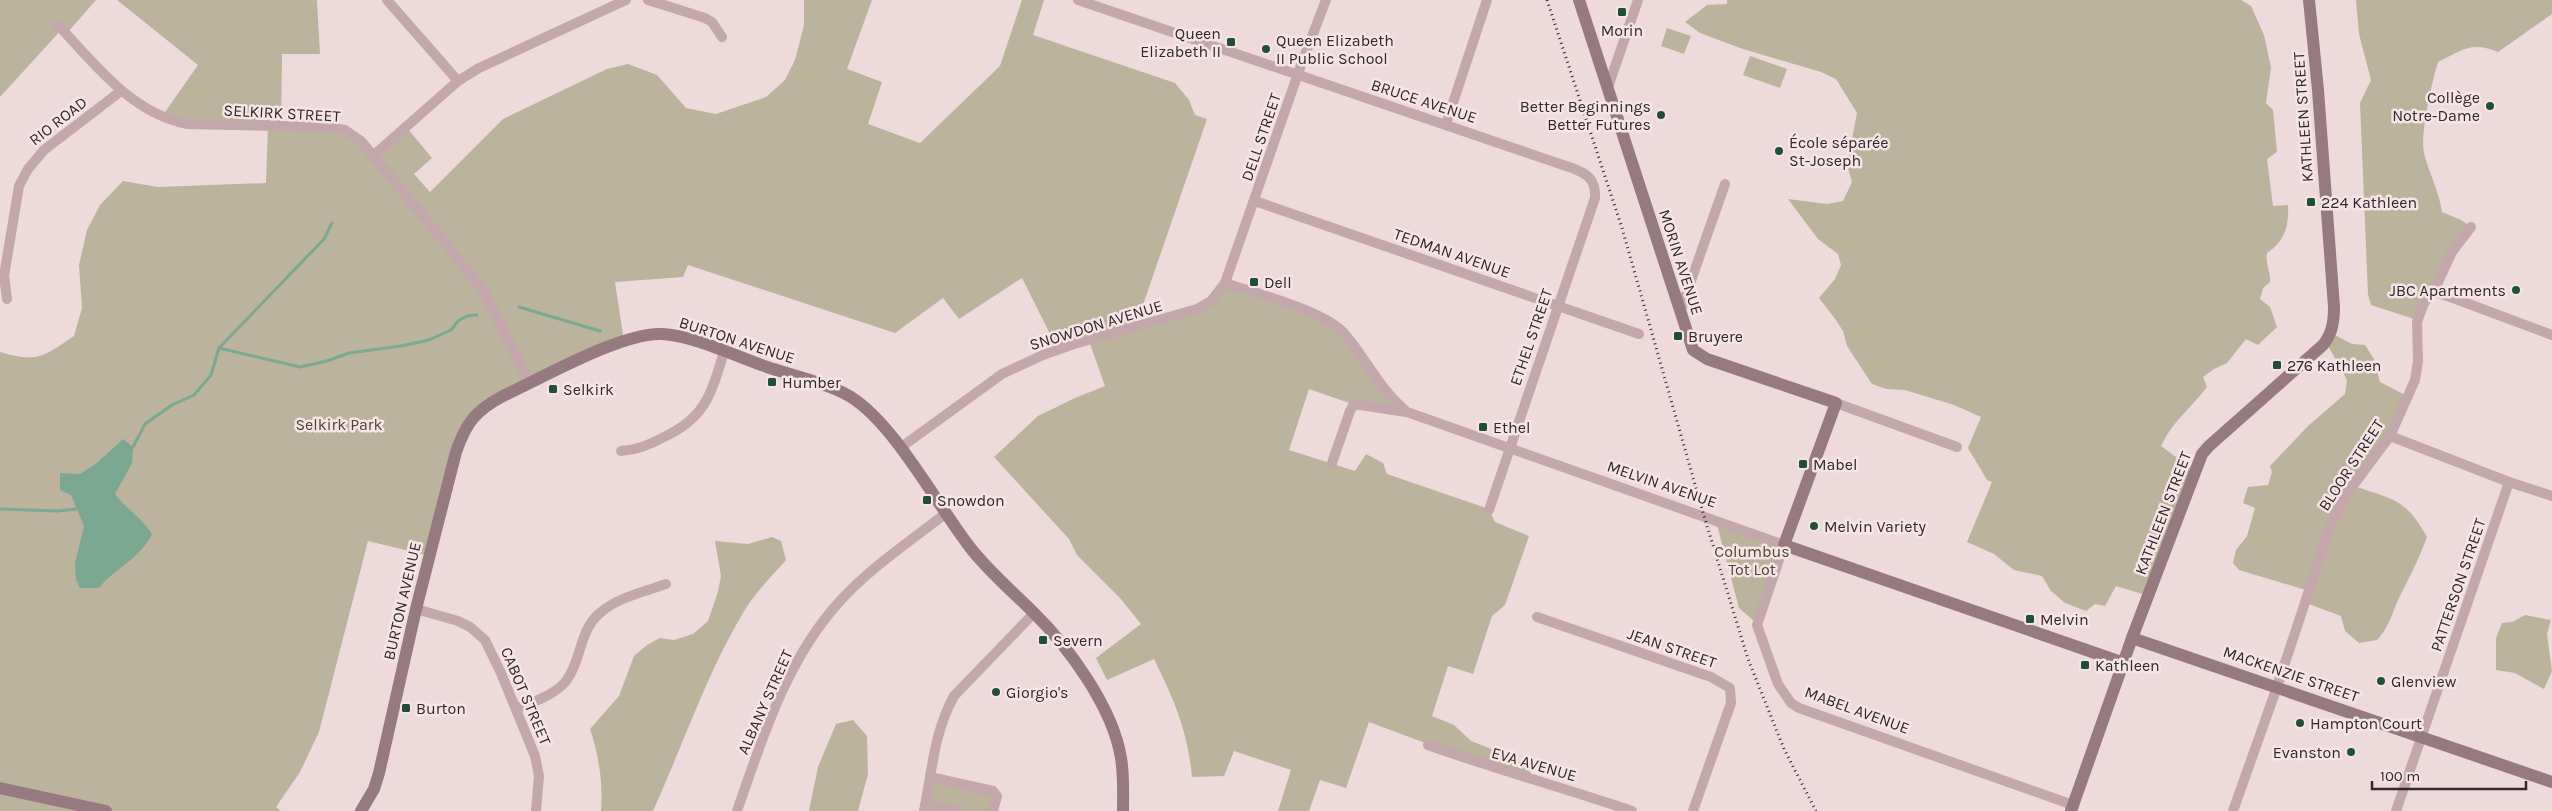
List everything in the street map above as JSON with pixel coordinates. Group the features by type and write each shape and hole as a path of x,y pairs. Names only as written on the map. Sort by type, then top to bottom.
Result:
{"street":[{"path":"387,0 458,82"},
{"path":"374,155 458,82 479,68 626,0"},
{"path":"648,0 706,18 712,22 722,37"},
{"name":"BRUCE AVENUE","path":"1078,0 1446,124 1572,168 1588,176"},
{"name":"DELL STREET","path":"1225,283 1326,0"},
{"path":"1446,124 1487,0"},
{"name":"MORIN AVENUE","path":"1579,0 1689,342 1698,355 1957,447"},
{"path":"1608,88 1638,0"},
{"name":"KATHLEEN STREET","path":"2072,808 2132,638 2202,454 2208,446 2323,345 2332,328 2334,307 2318,90 2309,0"},
{"name":"SELKIRK STREET","path":"58,26 121,91 155,113 187,124 337,128 352,134 374,155 486,295 530,383"},
{"name":"RIO ROAD","path":"7,299 4,276 22,179 35,159 44,150 121,91"},
{"name":"ETHEL STREET","path":"1489,510 1508,448 1595,198 1593,182 1588,176"},
{"path":"1680,312 1725,184"},
{"name":"TEDMAN AVENUE","path":"1255,201 1639,334"},
{"name":"BLOOR STREET","path":"2233,811 2277,687 2331,524 2346,495 2390,436 2415,380 2418,361 2417,322 2424,303 2434,290 2452,252 2471,227"},
{"name":"MELVIN AVENUE","path":"1225,283 1315,315 1335,326 1349,340 1386,392 1407,412 2124,663"},
{"name":"SNOWDON AVENUE","path":"900,448 1002,374 1074,344 1197,309 1211,301 1225,283"},
{"path":"2434,290 2552,335"},
{"name":"BURTON AVENUE","path":"361,811 374,789 379,772 416,609 456,452 464,430 485,405 611,345 644,335 674,335 850,397 878,420 900,448 945,514 984,563 1068,649 1107,715 1122,758 1123,811"},
{"path":"621,451 644,447 687,425 696,417 710,393 724,352"},
{"name":"MABEL AVENUE","path":"1836,403 1757,624 1778,684 1791,703 1799,708 2072,808"},
{"path":"1332,463 1354,404 1407,412"},
{"path":"2390,436 2509,482 2552,496"},
{"name":"PATTERSON STREET","path":"2396,811 2509,482"},
{"name":"ALBANY STREET","path":"737,811 787,679 821,625 841,600 864,578 945,514"},
{"path":"516,709 545,696 566,680 586,630 599,613 621,600 666,584"},
{"name":"CABOT STREET","path":"416,609 458,621 478,634 492,653 538,767 539,788 536,811"},
{"path":"958,811 924,808 940,724 954,696 1034,613"},
{"name":"JEAN STREET","path":"1537,617 1711,677 1730,688 1731,703 1693,811"},
{"name":"MACKENZIE STREET","path":"2132,638 2552,782"},
{"name":"EVA AVENUE","path":"1428,745 1498,770 1552,783 1632,811"},
{"path":"930,777 993,791 997,796 993,811"},
{"path":"0,788 106,811"}],"green space":[{"path":"0,0 96,0 67,33 62,29 0,97"},
{"name":"Selkirk Park","path":"117,0 317,0 320,54 282,54 281,125 337,127 375,155 407,128 432,158 414,174 430,192 503,119 607,69 628,64 657,75 686,108 716,114 766,97 785,80 795,60 804,25 804,0 872,0 847,69 882,82 868,124 920,143 1000,66 1022,0 1044,0 1033,35 1175,83 1189,100 1195,115 1207,119 1135,328 1197,310 1226,284 1335,326 1406,413 1355,405 1309,389 1289,450 1355,471 1366,454 1383,463 1387,474 1489,509 1495,522 1529,536 1505,605 1492,616 1473,674 1448,666 1432,716 1454,725 1471,741 1514,758 1528,769 1534,778 1428,744 1369,722 1346,788 1320,780 1309,811 1278,811 1291,770 1234,751 1224,776 1192,777 1187,745 1179,716 1154,659 1107,680 1096,658 1141,624 1120,598 1077,555 1069,539 994,457 1038,416 1105,386 1089,341 1058,350 1022,278 959,319 943,298 895,333 688,265 683,277 615,282 624,341 503,397 464,430 430,556 368,541 319,732 300,772 276,807 281,811 0,811 0,352 23,357 40,356 55,349 74,336 82,308 79,265 87,230 100,205 123,181 158,187 266,183 268,125 186,123 163,115 198,65"},
{"path":"1727,0 2241,0 2251,6 2264,35 2271,67 2266,103 2273,110 2277,152 2267,159 2273,206 2288,205 2288,220 2285,232 2278,243 2267,253 2270,282 2263,288 2260,299 2270,307 2277,327 2258,345 2246,339 2227,363 2203,377 2207,387 2165,437 2161,446 2196,472 2149,596 2116,586 2105,606 2095,604 2086,611 2065,603 2051,591 2042,576 2014,570 1994,554 1967,542 1992,482 1987,480 1968,448 1981,417 1954,405 1905,390 1886,389 1872,384 1847,346 1843,331 1819,298 1835,279 1841,265 1838,254 1818,239 1788,199 1827,204 1843,201 1852,182 1847,165 1857,113 1836,79 1821,72 1743,49 1700,33 1685,22 1707,5 1727,4"},
{"path":"2356,0 2552,0 2552,14 2498,52 2481,47 2467,48 2438,62 2425,121 2424,153 2439,197 2442,212 2470,226 2417,320 2371,305 2368,294 2360,103 2371,80 2359,34"},
{"path":"1667,28 1691,36 1684,54 1661,46"},
{"path":"1750,56 1787,69 1780,88 1743,75"},
{"path":"2331,333 2352,344 2365,345 2374,359 2380,382 2409,397 2354,486 2389,498 2405,507 2427,537 2385,630 2377,640 2359,643 2345,631 2341,616 2306,603 2309,591 2239,570 2233,563 2236,550 2247,536 2255,508 2243,503 2248,487 2268,485 2272,472 2270,466 2308,426 2345,394 2347,380 2326,342"},
{"name":"Columbus Tot Lot","path":"1716,521 1783,545 1755,622 1739,608"},
{"path":"772,537 781,541 786,560 752,599 730,637 706,685 653,811 601,811 600,769 590,729 619,696 634,656 647,645 660,638 674,640 693,634 708,621 718,592 721,576 715,541 748,544"},
{"path":"2525,615 2551,620 2547,634 2552,671 2544,689 2515,673 2496,670 2496,638 2502,623 2512,622"},
{"path":"853,720 867,736 868,774 858,811 809,811 818,767 836,724"},
{"path":"931,778 992,791 992,811 962,811 927,804"}],"shaded area":[{"path":"123,439 133,447 132,463 115,494 144,523 152,534 141,550 99,588 80,588 76,580 75,563 84,526 71,495 60,490 60,473 80,474 97,463"}],"waterway":[{"path":"133,447 145,424 172,405 194,395 211,375 219,348 324,239 332,223"},
{"path":"519,307 600,331"},
{"path":"219,348 300,367 327,361 349,353 429,340 451,330 458,321 467,316 477,315"},
{"path":"0,509 58,511 76,509"}],"railway":[{"path":"1547,0 1622,228 1704,516 1748,659 1784,749 1816,811"}],"place":[{"name":"Morin","path":"1622,12"},
{"name":"Queen Elizabeth II","path":"1231,42"},
{"name":"Queen Elizabeth II Public School","path":"1266,49"},
{"name":"Collège Notre-Dame","path":"2490,106"},
{"name":"Better Beginnings Better Futures","path":"1661,115"},
{"name":"École séparée St-Joseph","path":"1779,151"},
{"name":"224 Kathleen","path":"2311,202"},
{"name":"Dell","path":"1254,282"},
{"name":"JBC Apartments","path":"2516,290"},
{"name":"Bruyere","path":"1678,336"},
{"name":"276 Kathleen","path":"2277,365"},
{"name":"Humber","path":"772,382"},
{"name":"Selkirk","path":"553,389"},
{"name":"Ethel","path":"1483,427"},
{"name":"Mabel","path":"1803,464"},
{"name":"Snowdon","path":"927,500"},
{"name":"Melvin Variety","path":"1814,526"},
{"name":"Melvin","path":"2030,619"},
{"name":"Severn","path":"1043,640"},
{"name":"Kathleen","path":"2085,665"},
{"name":"Glenview","path":"2381,681"},
{"name":"Giorgio's","path":"996,692"},
{"name":"Burton","path":"406,708"},
{"name":"Hampton Court","path":"2300,723"},
{"name":"Evanston","path":"2351,752"}]}
